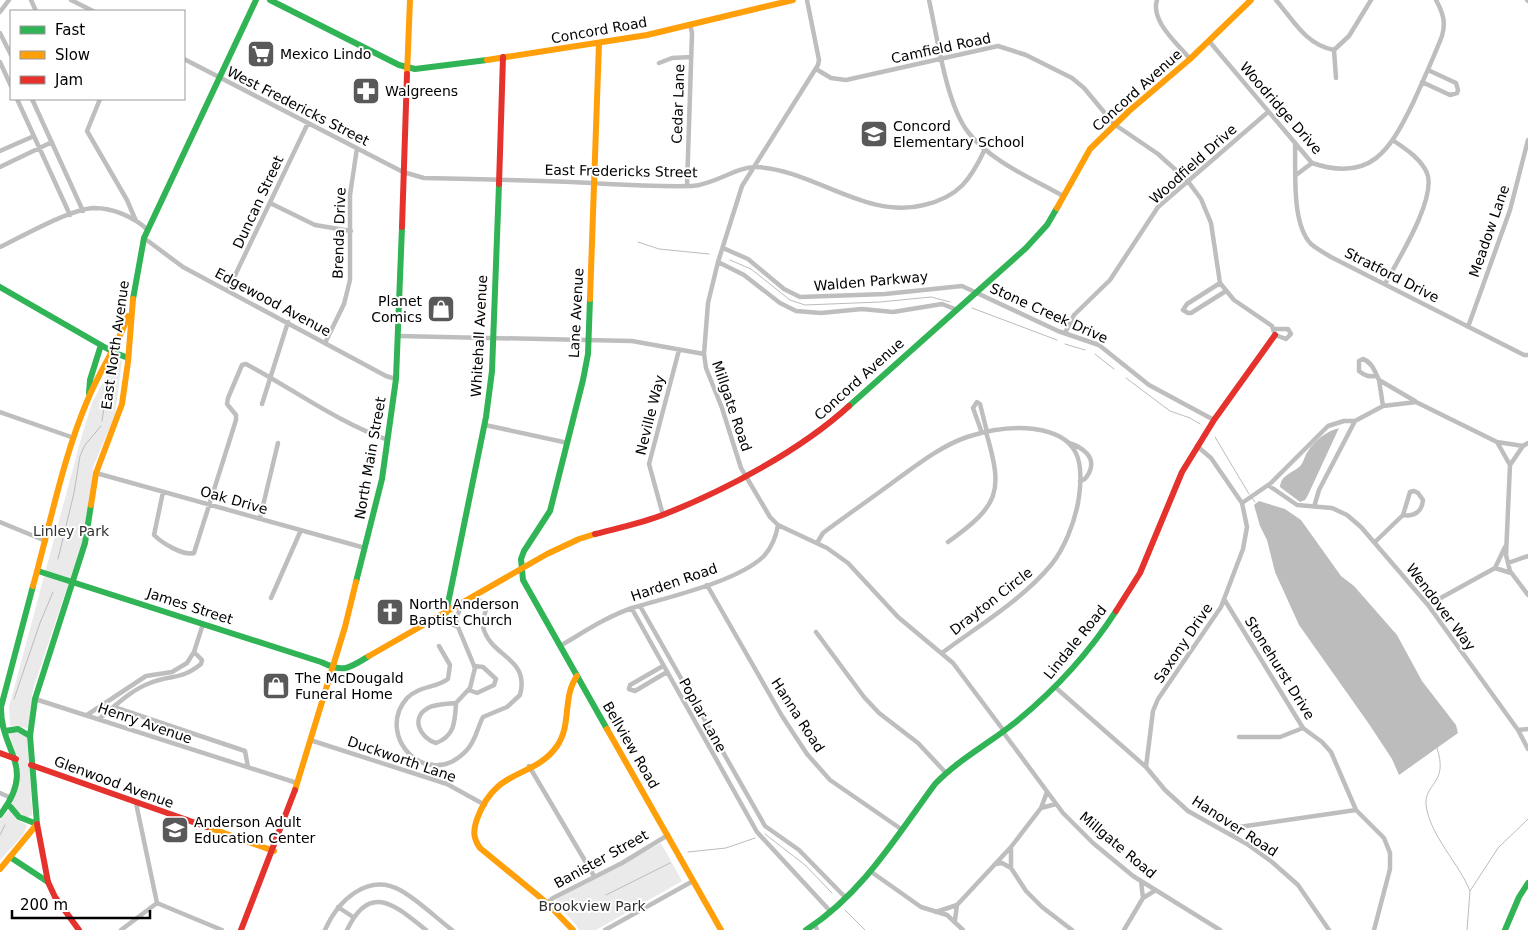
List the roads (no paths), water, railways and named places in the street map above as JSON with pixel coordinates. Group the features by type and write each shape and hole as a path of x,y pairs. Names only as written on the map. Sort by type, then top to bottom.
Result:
{"street":[{"path":"0,12 9,0"},
{"path":"71,0 91,10"},
{"name":"East North Avenue","path":"48,882 37,824 31,765 30,736 35,699 90,524 96,473 122,404 128,358 131,307 144,238 256,0"},
{"path":"270,0 406,68"},
{"name":"North Main Street","path":"241,930 274,851 297,783 332,668 382,479 396,379 402,172 410,0"},
{"name":"Concord Road","path":"406,68 428,68 599,43 793,0"},
{"path":"807,0 819,60 816,69"},
{"path":"929,0 942,59 958,114 967,131 985,149 1063,196"},
{"path":"1157,0 1155,8 1160,23 1190,59"},
{"name":"Concord Avenue","path":"332,668 349,668 547,554 579,539 663,515 696,501 745,476 827,426 1039,234 1047,225 1090,149 1114,124 1190,59 1251,0"},
{"path":"1276,0 1310,40 1321,48 1334,50"},
{"path":"1334,50 1349,36 1371,0"},
{"name":"Woodridge Drive","path":"1209,41 1312,163 1337,169 1362,166 1379,157 1394,141 1428,70 1445,26 1443,13 1436,0"},
{"name":"Cedar Lane","path":"687,186 691,57 690,24"},
{"path":"0,32 10,53"},
{"name":"Lane Avenue","path":"520,571 519,562 522,552 544,525 550,511 583,380 589,340 599,43"},
{"name":"Camfield Road","path":"816,69 831,78 846,80 990,47 1009,48 1072,78 1084,88 1114,124 1158,154 1187,180 1201,199 1211,223 1220,283 1234,300 1274,332"},
{"path":"1334,50 1336,78"},
{"name":"Whitehall Avenue","path":"446,613 485,425 494,339 503,57"},
{"path":"659,63 672,58 691,57"},
{"name":"West Fredericks Street","path":"185,60 402,172"},
{"path":"0,62 10,84"},
{"name":"Millgate Road","path":"816,69 742,186 718,262 708,303 704,354 710,382 722,408 745,476 770,517 778,525 817,543 848,564 898,617 942,653 967,679 1056,804 1093,843 1141,881 1220,930"},
{"path":"1422,82 1450,95 1458,90 1456,83 1428,70"},
{"path":"17,100 70,216"},
{"path":"32,100 83,211"},
{"path":"100,100 87,131 127,200 136,221"},
{"name":"Woodfield Drive","path":"1066,333 1074,315 1110,280 1158,207 1268,112"},
{"name":"Duncan Street","path":"228,290 308,123"},
{"path":"0,151 34,136"},
{"name":"Meadow Lane","path":"1468,328 1510,210 1528,140"},
{"path":"1385,284 1424,207 1429,184 1428,174 1422,165 1406,149 1394,141"},
{"path":"0,167 52,142"},
{"name":"Stratford Drive","path":"1295,144 1298,211 1301,226 1310,242 1324,253 1468,328 1524,355 1528,355"},
{"name":"Brenda Drive","path":"325,343 347,294 351,232 350,195 357,148"},
{"path":"755,167 796,176 879,206 907,208 923,206 942,200 963,186 985,149"},
{"path":"1296,175 1312,163"},
{"name":"East Fredericks Street","path":"402,172 424,178 687,186 709,183 755,167"},
{"path":"270,203 315,225 351,232"},
{"path":"0,247 70,216 93,208 111,210 136,221 148,230"},
{"name":"Edgewood Avenue","path":"144,238 183,267 386,376 396,379"},
{"name":"Walden Parkway","path":"723,248 753,262 784,288 800,297 885,294 951,286 962,286 975,292"},
{"name":"Walden Parkway","path":"718,262 744,275 780,303 796,311 821,313 862,309 893,312 942,304 955,309"},
{"path":"1220,283 1188,304 1183,310 1192,313 1226,291"},
{"path":"0,287 101,346 128,358"},
{"name":"Stone Creek Drive","path":"975,292 1066,333 1099,345 1149,384 1214,420"},
{"path":"0,814 9,801 16,778 16,759 1,721 2,704 74,438 88,398 113,352 131,307"},
{"path":"262,404 288,322"},
{"name":"Lindale Road","path":"806,930 816,928 846,898 870,871 946,773 1003,731 1055,687 1097,640 1140,573 1182,472 1214,420 1274,332"},
{"path":"398,336 632,342 704,354"},
{"path":"88,398 90,380 101,346"},
{"name":"Neville Way","path":"663,515 649,464 679,350"},
{"path":"1383,406 1378,378 1366,360 1363,359 1359,361 1359,371 1363,374 1378,378 1416,402 1497,442 1523,446"},
{"path":"163,492 154,535 190,554 194,552 236,420 236,415 227,404 238,372 242,365 246,364 350,424 388,440"},
{"path":"948,542 983,515 991,504 996,477 995,462 985,432 973,408 977,402 982,408 985,432"},
{"path":"1198,446 1212,458 1244,502 1268,485 1320,431 1328,426 1344,421 1355,421 1383,406 1416,402"},
{"path":"0,412 74,438"},
{"path":"1314,507 1319,490 1355,421"},
{"path":"485,425 568,443"},
{"name":"Drayton Circle","path":"817,543 823,533 922,461 949,444 985,432 1003,428 1024,428 1050,431 1062,436 1086,451 1091,461 1091,469 1087,477 1080,481"},
{"name":"Drayton Circle","path":"942,653 1036,581 1052,564 1069,533 1076,511 1080,481 1078,457 1069,442"},
{"path":"1497,442 1510,465"},
{"path":"260,518 278,443"},
{"path":"1528,443 1523,446 1510,465 1506,545 1508,563 1512,573 1528,594"},
{"name":"Oak Drive","path":"96,473 365,548"},
{"name":"Wendover Way","path":"1268,485 1297,505 1332,508 1347,515 1374,542 1428,605 1518,730 1528,749"},
{"path":"1374,542 1403,515 1410,492 1418,493 1423,500 1420,511 1409,516 1403,515"},
{"name":"Saxony Drive","path":"1146,767 1153,711 1158,700 1221,607 1243,549 1247,527 1244,502"},
{"path":"0,522 46,541"},
{"name":"Harden Road","path":"560,646 606,620 632,608 674,597 754,564 763,556 776,536 778,525"},
{"path":"272,598 301,530"},
{"path":"1428,605 1495,568 1506,545"},
{"path":"1508,563 1528,556"},
{"path":"1495,568 1512,573"},
{"name":"James Street","path":"38,571 321,662 332,668"},
{"name":"Bellview Road","path":"520,571 523,580 720,930"},
{"name":"Hanna Road","path":"707,585 782,716 807,754 830,780 900,830"},
{"path":"438,646 450,665 448,679 410,695 405,700 397,720 401,744 419,762 429,766 442,765 458,758 474,740 483,717 508,707 520,695 522,675 517,667 490,641 482,624 486,608 476,596"},
{"name":"Stonehurst Drive","path":"1224,599 1303,728 1322,742 1331,752 1356,810 1384,838 1390,853 1390,869 1374,930"},
{"path":"456,703 454,729 450,735 436,743 428,741 420,733 418,722 422,712 430,706 456,703 469,690 474,666 456,619 462,604"},
{"name":"Poplar Lane","path":"640,606 765,826 799,850 846,898"},
{"name":"Poplar Lane","path":"632,608 756,831 831,912"},
{"path":"437,618 458,627"},
{"path":"86,715 146,676 179,669 187,663 194,652 203,624"},
{"path":"816,632 864,697 879,713 918,743 946,773"},
{"path":"99,719 138,688 153,682 176,678 192,671 201,664 202,660 194,652"},
{"path":"469,690 477,693 494,685 496,679 483,666 474,666"},
{"path":"663,666 630,685 629,689 634,691 666,672"},
{"path":"573,930 547,904 480,848 474,840 473,829 485,805 500,783 551,752 562,738 567,719 571,682 577,676"},
{"name":"Hanover Road","path":"1055,687 1146,767 1165,790 1188,811 1230,834 1272,862 1298,886 1329,930"},
{"name":"Henry Avenue","path":"35,699 297,783"},
{"name":"Henry Avenue","path":"114,707 245,751 248,767"},
{"path":"1239,737 1280,737 1303,728"},
{"path":"1518,730 1528,728"},
{"path":"5,731 18,729 30,736"},
{"name":"Duckworth Lane","path":"310,740 447,784 485,805"},
{"path":"0,753 16,759"},
{"name":"Glenwood Avenue","path":"31,765 274,851"},
{"path":"529,766 594,876"},
{"path":"936,912 957,905 996,864 1042,808 1047,792"},
{"path":"0,793 9,801 19,817 37,824 0,869"},
{"path":"136,803 157,903"},
{"path":"1042,808 1056,804"},
{"path":"1230,834 1238,827 1356,810"},
{"path":"756,831 765,826"},
{"name":"Banister Street","path":"547,904 553,898 668,835"},
{"path":"1011,847 1011,868"},
{"path":"10,857 48,882 79,930"},
{"path":"996,864 1002,863 1011,868 1026,890 1042,907 1072,930"},
{"path":"870,871 921,907 955,920 963,930"},
{"path":"605,930 693,881"},
{"path":"1141,881 1143,898"},
{"path":"1505,930 1519,897 1528,883"},
{"path":"325,930 338,907 346,898 364,887 378,885 399,890 452,930"},
{"path":"1124,930 1143,898 1156,890"},
{"path":"347,930 353,917 364,906 379,902 392,904 426,930"},
{"path":"120,930 157,903"},
{"path":"157,903 222,930"},
{"path":"955,920 957,905"},
{"path":"338,907 353,917"}],"waterway":[{"path":"638,242 659,249 709,254"},
{"path":"730,260 751,269 790,300 805,305 880,302 931,297 950,302"},
{"path":"972,308 1057,340"},
{"path":"1065,344 1085,350"},
{"path":"1095,354 1114,369"},
{"path":"1126,378 1170,411 1190,418 1200,424"},
{"path":"102,421 108,380"},
{"path":"58,559 74,493 80,456 85,445 101,426"},
{"path":"1215,437 1249,494"},
{"path":"1252,498 1255,502"},
{"path":"14,699 40,623 53,592"},
{"path":"1437,748 1440,769 1426,798 1426,805 1433,828 1470,891"},
{"path":"1467,930 1470,891 1498,848 1528,819"},
{"path":"0,835 5,825"},
{"path":"765,834 805,865 832,893"},
{"path":"688,852 726,848 755,838"},
{"path":"606,895 670,863"},
{"path":"845,910 865,930"}],"place":[{"name":"Mexico Lindo","path":"261,54"},
{"name":"Walgreens","path":"366,91"},
{"name":"Concord Elementary School","path":"874,134"},
{"name":"Planet Comics","path":"441,309"},
{"name":"North Anderson Baptist Church","path":"390,612"},
{"name":"The McDougald Funeral Home","path":"276,686"},
{"name":"Anderson Adult Education Center","path":"175,830"}],"park label":[{"name":"Linley Park","path":"71,531"},
{"name":"Brookview Park","path":"592,906"}]}
